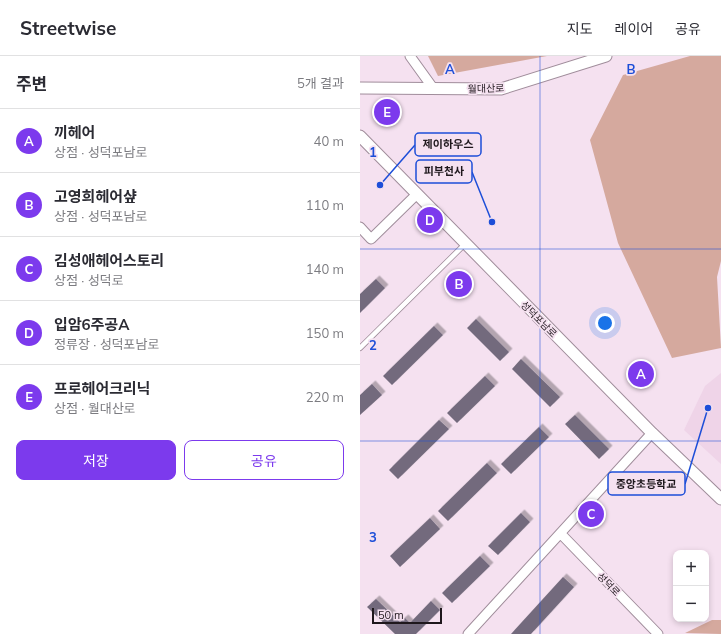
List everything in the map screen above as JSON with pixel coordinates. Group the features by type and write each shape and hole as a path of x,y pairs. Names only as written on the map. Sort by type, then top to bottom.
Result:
{"street":[{"path":"410,56 434,88"},
{"name":"월대산로","path":"360,88 424,90 434,88 501,89 606,56"},
{"name":"성덕포남로","path":"360,136 652,433 721,499"},
{"path":"360,227 371,239 417,194"},
{"path":"468,634 652,433"},
{"name":"성덕로","path":"561,534 658,634"}],"lane":[{"path":"360,348 465,243"}],"shaded area":[{"path":"428,56 547,56 438,76"},
{"path":"690,56 721,56 721,261 717,277 721,348 672,358 618,243 590,140 623,75"},
{"path":"721,373 721,464 684,430 705,386"},
{"path":"721,620 721,634 685,633 709,622"}],"building":[{"path":"376,279 385,288 360,313 360,294"},
{"path":"476,319 509,352 500,361 467,328"},
{"path":"434,326 443,335 392,385 383,376"},
{"path":"521,359 560,397 550,407 512,369"},
{"path":"485,376 495,386 457,423 447,413"},
{"path":"372,384 382,395 360,415 360,395"},
{"path":"575,415 609,449 599,459 565,424"},
{"path":"439,420 449,429 398,479 389,470"},
{"path":"539,427 549,437 511,474 501,464"},
{"path":"487,463 497,473 448,521 438,511"},
{"path":"521,513 530,522 498,555 488,546"},
{"path":"430,518 440,529 400,567 390,556"},
{"path":"480,556 490,566 452,603 442,593"},
{"path":"563,577 574,587 531,634 511,634"},
{"path":"376,599 400,622 405,618 410,623 431,601 440,610 416,634 395,634 367,607"}],"place":[{"name":"프로헤어크리닉","path":"387,112"},
{"name":"제이하우스","path":"380,185"},
{"name":"입암6주공A","path":"430,220"},
{"name":"피부천사","path":"492,222"},
{"name":"고영희헤어샾","path":"459,284"},
{"name":"끼헤어","path":"641,374"},
{"name":"중앙초등학교","path":"708,408"},
{"name":"김성애헤어스토리","path":"591,514"}]}
